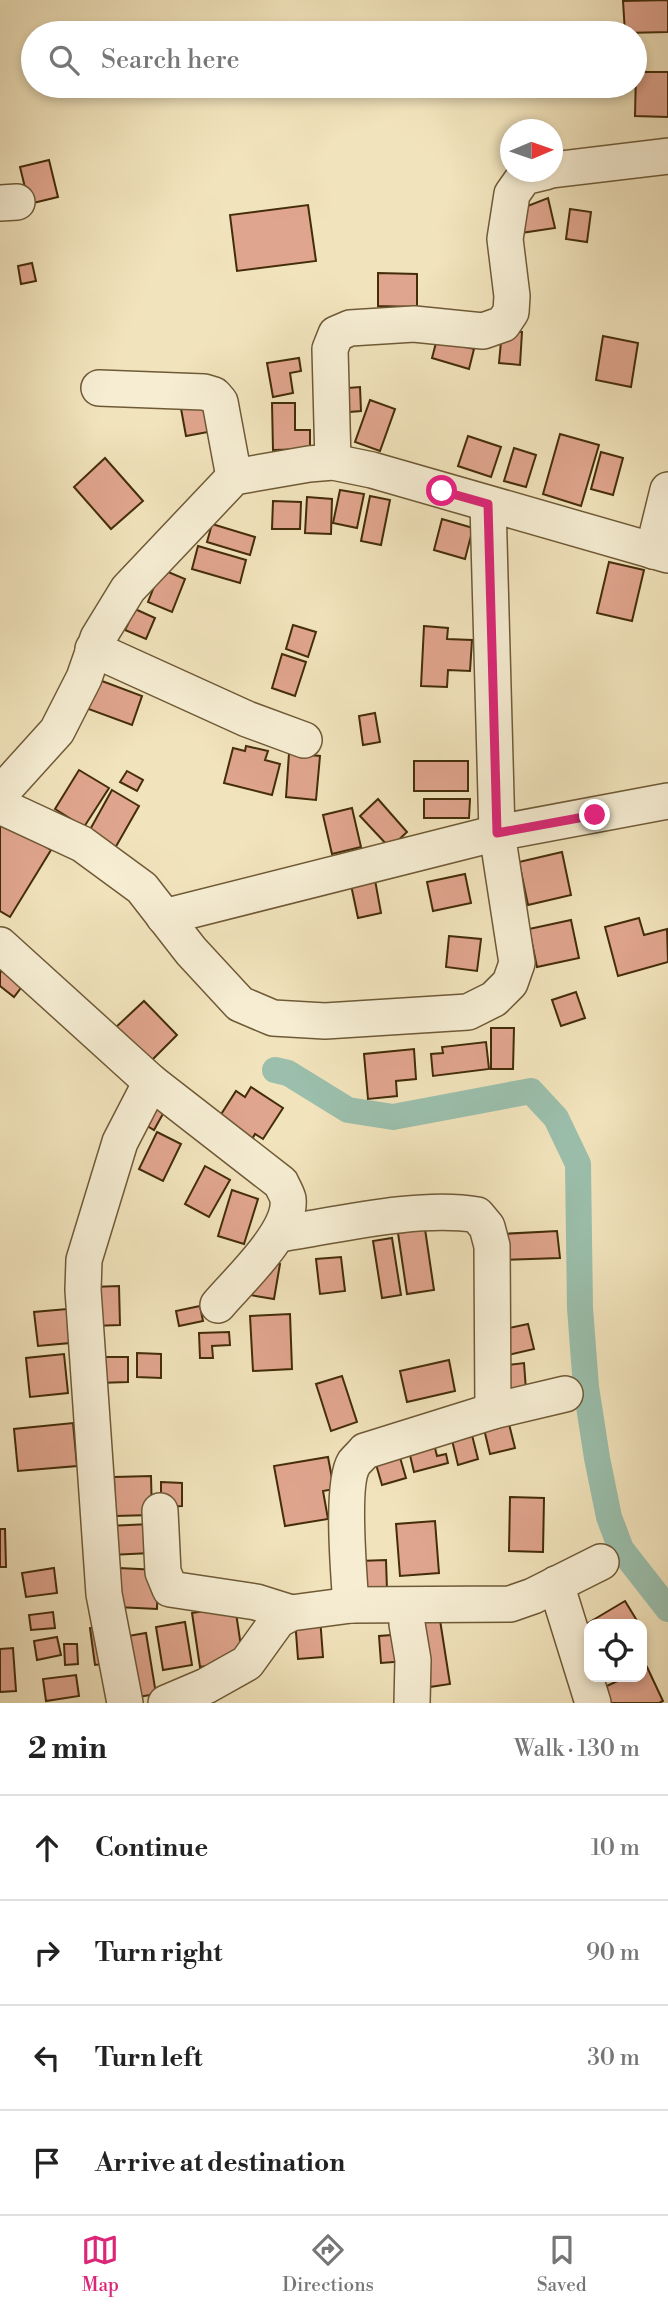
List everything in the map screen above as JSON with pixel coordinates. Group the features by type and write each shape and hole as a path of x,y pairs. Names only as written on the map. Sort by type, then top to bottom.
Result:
{"street":[{"path":"563,169 668,156"},
{"path":"333,462 330,349 336,334 350,328 414,324 484,331 503,324 511,312 512,304 505,239 512,194 520,182"},
{"path":"99,388 214,395 220,402 234,477"},
{"path":"0,794 57,731 84,678 97,638 128,589 234,477 333,462 372,470 660,553 668,490"},
{"path":"0,806 82,844 142,888 191,951 240,1004 273,1018 325,1021 468,1012 494,999 510,983 517,962 497,833 488,504"},
{"path":"93,649 247,719 304,740"},
{"path":"164,917 497,833 668,801"},
{"path":"0,945 151,1082 281,1183 288,1197 287,1214 279,1234 218,1305"},
{"path":"125,1703 104,1594 83,1290 84,1260 120,1142 151,1082"},
{"path":"279,1234 390,1217 455,1211 477,1215 488,1227 492,1246 493,1411"},
{"path":"351,1605 348,1487 353,1464 365,1451 493,1411 565,1394"},
{"path":"160,1511 163,1572 170,1589 256,1602 291,1613"},
{"path":"166,1703 207,1694 247,1663 278,1620 291,1613 351,1605 510,1604 533,1596 601,1562"},
{"path":"556,1584 593,1703"},
{"path":"407,1606 412,1660 412,1703"}],"building":[{"path":"668,0 668,32 647,32 647,21 624,21 623,1"},
{"path":"647,72 668,72 668,117 635,116 635,98 647,98"},
{"path":"49,160 58,197 29,204 20,167"},
{"path":"548,198 555,228 521,233 520,209"},
{"path":"308,205 316,261 237,271 230,215"},
{"path":"570,209 591,212 587,242 566,239"},
{"path":"32,263 36,281 21,284 18,266"},
{"path":"378,273 417,274 417,307 378,306"},
{"path":"502,331 522,332 520,365 499,363"},
{"path":"603,336 638,343 631,387 596,380"},
{"path":"437,339 474,349 469,369 432,358"},
{"path":"299,358 301,371 290,373 293,393 273,397 267,363"},
{"path":"360,387 361,411 337,413 335,389"},
{"path":"202,399 208,432 186,436 180,403"},
{"path":"370,400 395,409 380,451 355,442"},
{"path":"272,403 295,403 295,430 310,430 310,449 273,450"},
{"path":"560,434 599,445 581,506 543,494"},
{"path":"468,436 501,447 491,477 458,466"},
{"path":"514,448 536,455 526,487 504,481"},
{"path":"601,452 623,458 613,495 591,489"},
{"path":"105,458 143,501 111,529 74,487"},
{"path":"340,490 364,494 357,528 333,523"},
{"path":"370,496 390,500 381,545 361,541"},
{"path":"307,497 332,499 331,534 305,533"},
{"path":"273,501 301,502 300,529 272,529"},
{"path":"442,519 473,528 465,559 434,550"},
{"path":"212,524 255,537 250,555 207,542"},
{"path":"198,546 246,560 240,583 192,569"},
{"path":"609,562 644,570 632,621 597,613"},
{"path":"161,569 185,579 172,612 148,602"},
{"path":"135,609 155,618 146,639 125,630"},
{"path":"293,625 316,632 308,657 286,649"},
{"path":"424,626 448,628 447,639 472,640 470,671 448,670 447,687 421,686"},
{"path":"282,654 306,662 295,696 272,688"},
{"path":"94,678 142,696 132,725 83,707"},
{"path":"375,713 380,742 363,745 359,716"},
{"path":"246,746 268,751 265,760 280,764 272,795 224,783 233,748 245,751"},
{"path":"289,753 320,756 316,800 286,797"},
{"path":"414,761 468,761 468,791 414,791"},
{"path":"79,770 109,788 84,827 55,809"},
{"path":"127,771 143,780 137,791 120,782"},
{"path":"112,790 139,806 114,850 87,835"},
{"path":"378,799 407,832 390,848 360,816"},
{"path":"424,799 470,799 469,818 424,818"},
{"path":"352,808 361,847 332,854 323,815"},
{"path":"0,818 51,850 10,917 0,911"},
{"path":"562,852 571,895 528,905 519,862"},
{"path":"465,874 471,903 433,911 427,882"},
{"path":"375,880 381,913 358,918 351,885"},
{"path":"639,918 644,935 667,929 668,962 618,976 605,927"},
{"path":"571,920 579,958 537,967 529,929"},
{"path":"449,936 481,939 477,971 446,967"},
{"path":"10,960 30,976 14,997 0,986 0,973"},
{"path":"576,992 585,1018 561,1026 552,1000"},
{"path":"144,1001 177,1035 148,1064 114,1029"},
{"path":"491,1028 514,1028 513,1069 491,1069"},
{"path":"486,1042 489,1069 433,1076 431,1054 443,1053 442,1047"},
{"path":"414,1049 416,1079 396,1081 397,1096 368,1099 364,1054"},
{"path":"251,1087 283,1108 263,1139 255,1134 247,1148 220,1116 236,1091 245,1097"},
{"path":"148,1104 164,1112 154,1130 139,1121"},
{"path":"157,1132 181,1144 163,1181 139,1169"},
{"path":"205,1166 230,1180 209,1217 185,1204"},
{"path":"232,1190 258,1199 244,1244 218,1236"},
{"path":"425,1229 434,1290 407,1294 398,1233"},
{"path":"557,1231 560,1258 501,1260 501,1234"},
{"path":"392,1238 401,1295 382,1298 373,1241"},
{"path":"341,1257 345,1291 320,1294 316,1259"},
{"path":"266,1262 280,1264 274,1299 250,1295"},
{"path":"119,1286 120,1325 93,1326 92,1287"},
{"path":"200,1306 203,1321 179,1326 176,1311"},
{"path":"67,1309 70,1343 38,1346 34,1312"},
{"path":"290,1314 292,1369 253,1371 250,1316"},
{"path":"528,1324 534,1349 504,1356 505,1329"},
{"path":"229,1332 230,1345 212,1346 213,1358 200,1358 199,1333"},
{"path":"137,1353 161,1354 161,1378 137,1377"},
{"path":"64,1354 68,1393 30,1397 26,1358"},
{"path":"98,1357 128,1357 128,1382 98,1383"},
{"path":"449,1360 455,1391 407,1402 400,1371"},
{"path":"524,1363 526,1390 505,1393 499,1366"},
{"path":"342,1376 357,1422 331,1431 316,1384"},
{"path":"73,1423 77,1466 18,1471 14,1429"},
{"path":"509,1424 515,1448 490,1454 484,1429"},
{"path":"471,1431 478,1459 458,1465 451,1436"},
{"path":"434,1444 437,1456 446,1454 448,1463 414,1472 409,1451"},
{"path":"399,1454 406,1478 382,1485 375,1461"},
{"path":"328,1457 334,1489 323,1491 328,1519 285,1526 274,1466"},
{"path":"151,1476 152,1515 115,1516 114,1477"},
{"path":"161,1482 182,1483 182,1506 161,1507"},
{"path":"510,1497 544,1498 543,1552 509,1551"},
{"path":"435,1521 439,1573 400,1576 396,1524"},
{"path":"150,1524 151,1553 110,1555 108,1526"},
{"path":"0,1529 5,1529 6,1567 0,1567"},
{"path":"386,1560 387,1590 360,1591 359,1561"},
{"path":"54,1568 57,1593 26,1597 22,1573"},
{"path":"119,1568 158,1570 157,1609 117,1607"},
{"path":"625,1601 636,1619 595,1619"},
{"path":"235,1606 243,1660 200,1667 192,1613"},
{"path":"53,1612 55,1628 31,1630 29,1615"},
{"path":"320,1617 323,1657 298,1659 295,1619"},
{"path":"440,1620 450,1684 423,1688 413,1624"},
{"path":"185,1622 192,1665 163,1670 156,1627"},
{"path":"106,1626 110,1663 95,1665 90,1628"},
{"path":"146,1633 156,1694 132,1698 122,1637"},
{"path":"405,1634 407,1661 381,1663 379,1636"},
{"path":"57,1637 61,1655 37,1660 34,1641"},
{"path":"64,1644 77,1644 78,1664 65,1665"},
{"path":"13,1648 16,1691 0,1692 0,1649"},
{"path":"647,1667 663,1701 601,1703 596,1691 615,1682 647,1682"},
{"path":"76,1675 79,1696 46,1701 43,1679"}],"waterway":[{"path":"275,1070 288,1073 348,1110 393,1117 531,1091 556,1118 578,1164 580,1308 586,1387 609,1517 621,1549 668,1609"}],"route":[{"path":"442,491 488,504 497,833 595,815"}]}
